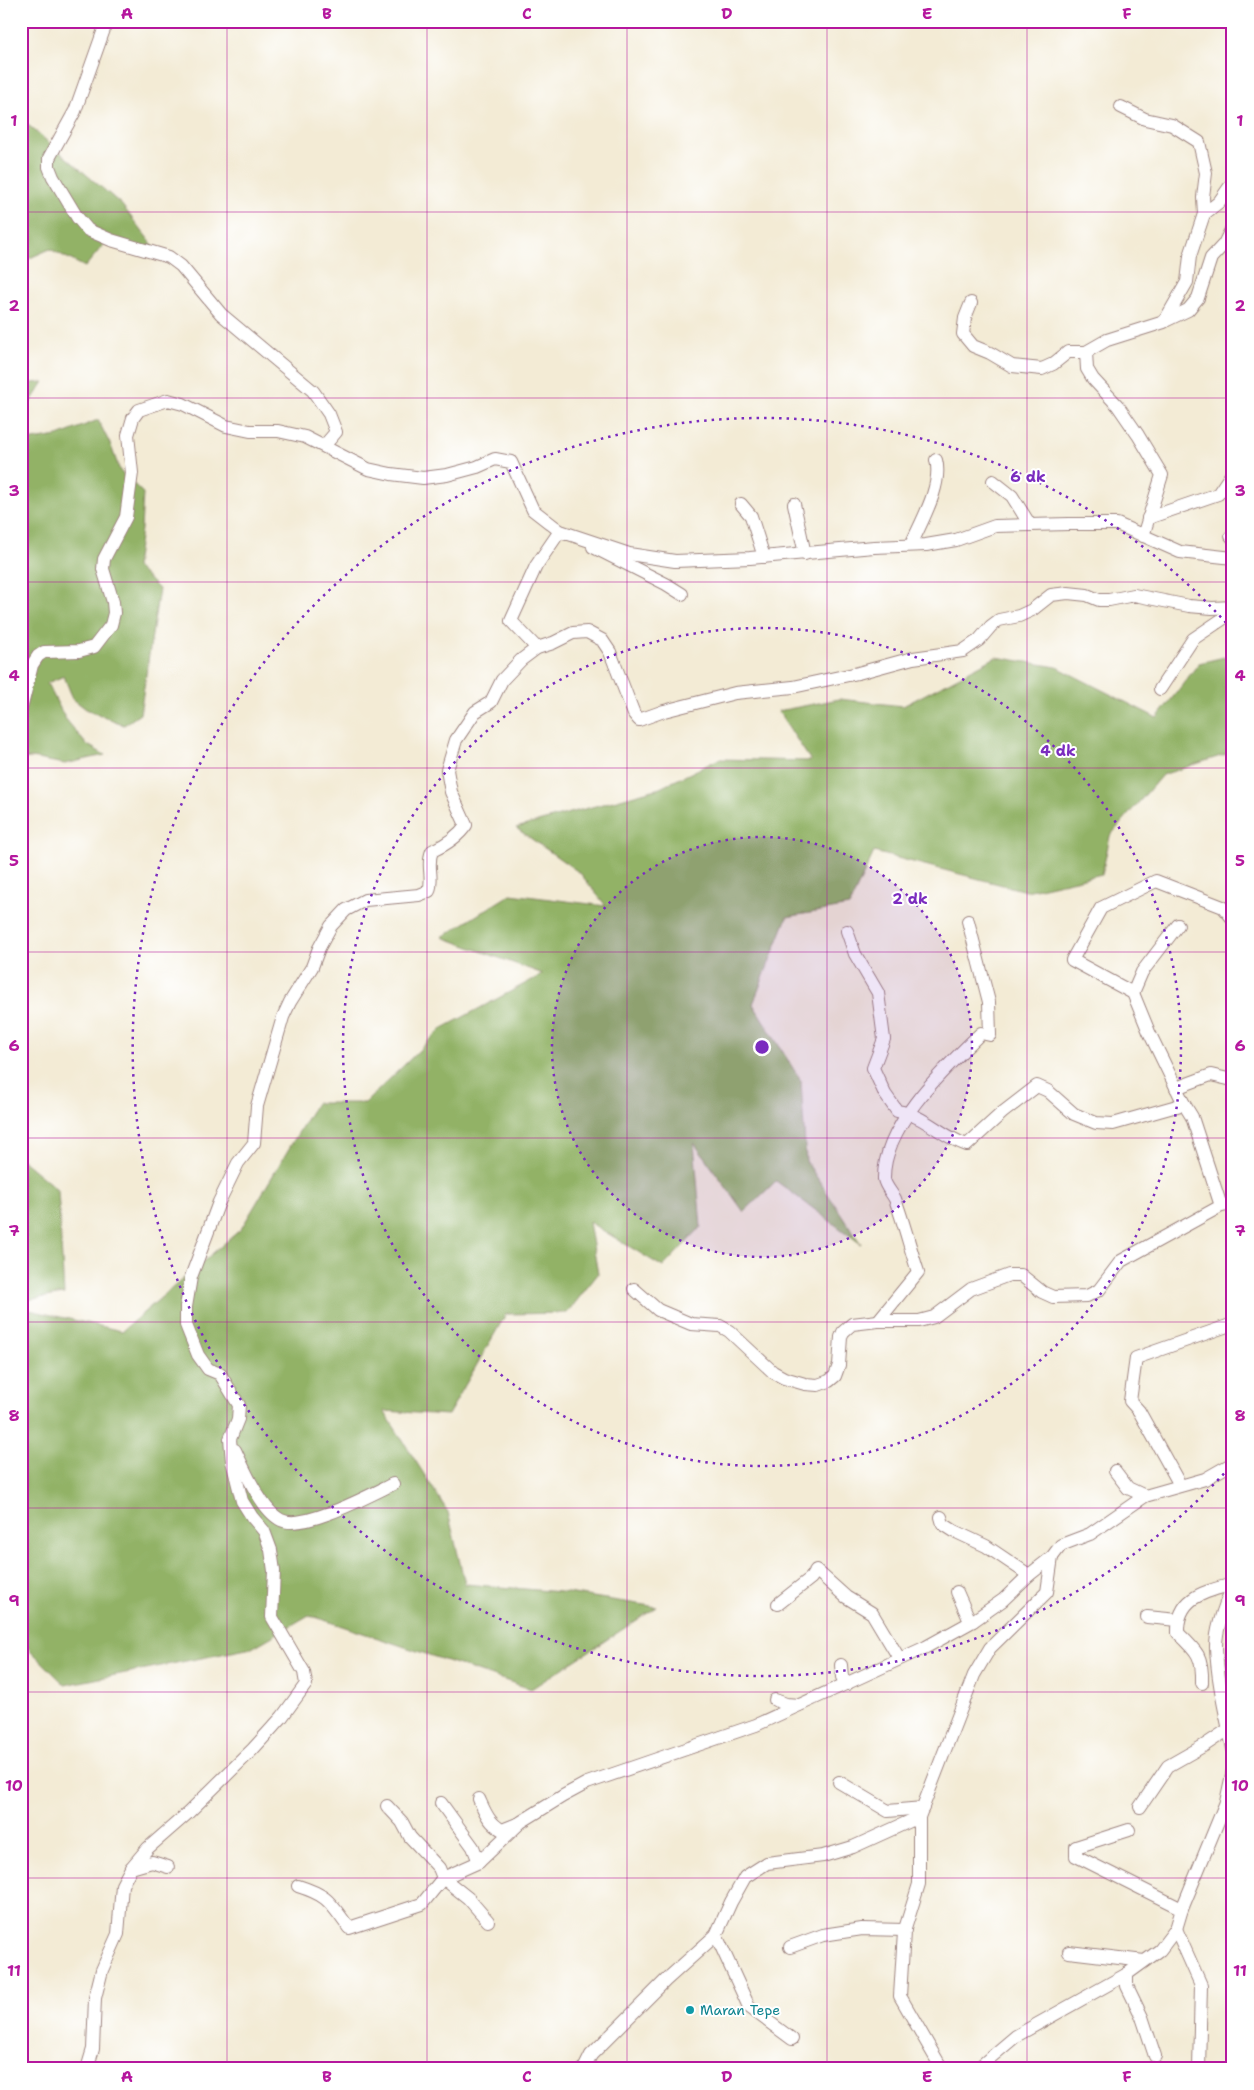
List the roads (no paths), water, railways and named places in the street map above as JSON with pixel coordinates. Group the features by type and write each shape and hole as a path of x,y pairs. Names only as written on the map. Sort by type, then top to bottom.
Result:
{"street":[{"path":"107,21 75,111 49,158 49,167 53,177 77,217 88,230 111,240 169,257 181,266 196,282 221,314 313,391 329,414 336,432 324,446"},
{"path":"1121,107 1145,119 1172,125 1199,142 1206,173 1203,197 1204,214 1190,256 1187,282 1164,322"},
{"path":"1204,214 1219,202 1233,182"},
{"path":"971,303 965,318 963,334 973,346 990,353 1012,366 1042,369 1053,364 1068,352 1086,352 1108,340 1164,322 1188,310 1198,298 1211,258 1224,244 1233,226"},
{"path":"1086,352 1087,369 1093,379 1118,406 1162,475 1143,536"},
{"path":"21,709 32,665 38,656 44,652 79,651 94,646 111,625 114,613 103,569 104,559 126,516 132,473 128,435 133,418 139,410 168,400 183,404 226,426 250,431 278,431 305,437 368,468 391,474 423,478 447,475 477,467 495,459 511,462 533,510 560,531 666,584 682,594"},
{"path":"911,545 930,502 939,469 936,460"},
{"path":"1148,518 1218,494 1233,472"},
{"path":"993,481 1012,496 1030,524"},
{"path":"741,504 751,516 764,557"},
{"path":"794,504 805,554"},
{"path":"560,531 629,554 675,561 764,557 911,545 956,540 995,526 1117,524 1180,552 1233,558"},
{"path":"537,648 510,621 536,566 560,531"},
{"path":"87,2069 93,2049 95,1998 102,1970 118,1934 122,1885 131,1868 148,1848 188,1813 253,1750 282,1717 306,1684 304,1672 272,1617 274,1571 271,1550 264,1531 242,1501 232,1461 230,1438 238,1419 239,1405 220,1374 208,1369 198,1355 186,1325 186,1307 191,1277 219,1202 238,1163 254,1143 257,1106 283,1017 312,967 318,948 331,926 346,910 365,900 420,895 429,891 432,882 428,860 432,851 444,845 461,832 466,825 451,792 447,770 456,740 475,712 491,702 502,680 521,660 537,648 553,643 573,633 587,632 602,640 610,652 634,714 639,720 664,711 735,693 793,687 858,673 912,658 963,650 979,640 999,620 1019,616 1032,610 1051,595 1068,593 1087,595 1099,600 1109,600 1134,595 1189,606 1233,607"},
{"path":"1160,689 1193,639 1233,612"},
{"path":"634,1290 658,1310 691,1324 720,1326 729,1331 773,1372 784,1378 805,1384 818,1385 829,1382 835,1376 840,1365 841,1337 843,1332 852,1324 920,1320 934,1317 972,1289 1009,1275 1021,1276 1042,1292 1053,1297 1087,1296 1099,1290 1121,1261 1227,1205 1192,1116 1184,1104 1149,1032 1133,993 1072,960 1101,908 1156,881 1223,907 1233,919"},
{"path":"878,1321 918,1272 894,1198 884,1181 889,1147 905,1117 946,1067 982,1033 990,1035 989,1002 968,921"},
{"path":"1133,993 1142,972 1178,925"},
{"path":"847,931 855,954 878,993 884,1039 873,1068 885,1094 897,1111 910,1113 957,1142 966,1145 1002,1113 1038,1086 1048,1091 1074,1114 1096,1123 1113,1124 1184,1104"},
{"path":"1176,1088 1211,1075 1228,1079"},
{"path":"1180,1485 1139,1410 1130,1401 1136,1358 1233,1324"},
{"path":"230,1438 246,1474 264,1504 281,1520 299,1523 321,1516 393,1484"},
{"path":"479,1799 487,1818 502,1830 521,1822 562,1796 586,1784 756,1725 801,1705 926,1647 973,1621 1003,1600 1029,1575 1052,1557 1061,1545 1090,1534 1145,1496 1206,1479 1233,1463"},
{"path":"1115,1471 1128,1488 1145,1496"},
{"path":"941,1516 943,1524 986,1546 1029,1575"},
{"path":"942,2069 900,1996 905,1930 919,1884 921,1812 974,1675 990,1648 1047,1592 1052,1557"},
{"path":"778,1604 811,1578 816,1570 846,1597 872,1613 899,1658"},
{"path":"1202,1683 1203,1664 1195,1650 1178,1632 1178,1620 1189,1600 1207,1591 1233,1585"},
{"path":"1233,1585 1216,1644 1220,1679 1233,1749"},
{"path":"957,1592 968,1619 973,1621"},
{"path":"1147,1618 1178,1620"},
{"path":"841,1666 842,1677 847,1684"},
{"path":"775,1700 786,1704 801,1705"},
{"path":"1140,1807 1168,1766 1205,1745 1229,1728"},
{"path":"976,2069 1016,2036 1127,1974 1160,1950 1176,1929 1229,1791 1233,1770"},
{"path":"840,1782 888,1812 921,1812"},
{"path":"441,1803 473,1848 479,1862"},
{"path":"387,1806 402,1822 410,1837 439,1868 443,1878 468,1898 488,1922"},
{"path":"584,2069 591,2054 666,1980 716,1935 745,1877 767,1863 823,1856 853,1848 921,1812"},
{"path":"298,1886 318,1892 331,1902 349,1928 422,1904 443,1878 479,1862 521,1822"},
{"path":"1129,1830 1076,1847 1076,1856 1182,1910"},
{"path":"131,1868 152,1862 168,1867"},
{"path":"790,1947 823,1935 862,1929 905,1930"},
{"path":"1176,1929 1201,1985 1199,2069"},
{"path":"716,1935 749,2007 792,2039"},
{"path":"1069,1952 1144,1961"},
{"path":"1127,1974 1127,1986 1142,2017 1155,2056"}],"place":[{"name":"Maran Tepe","path":"690,2010"}]}
